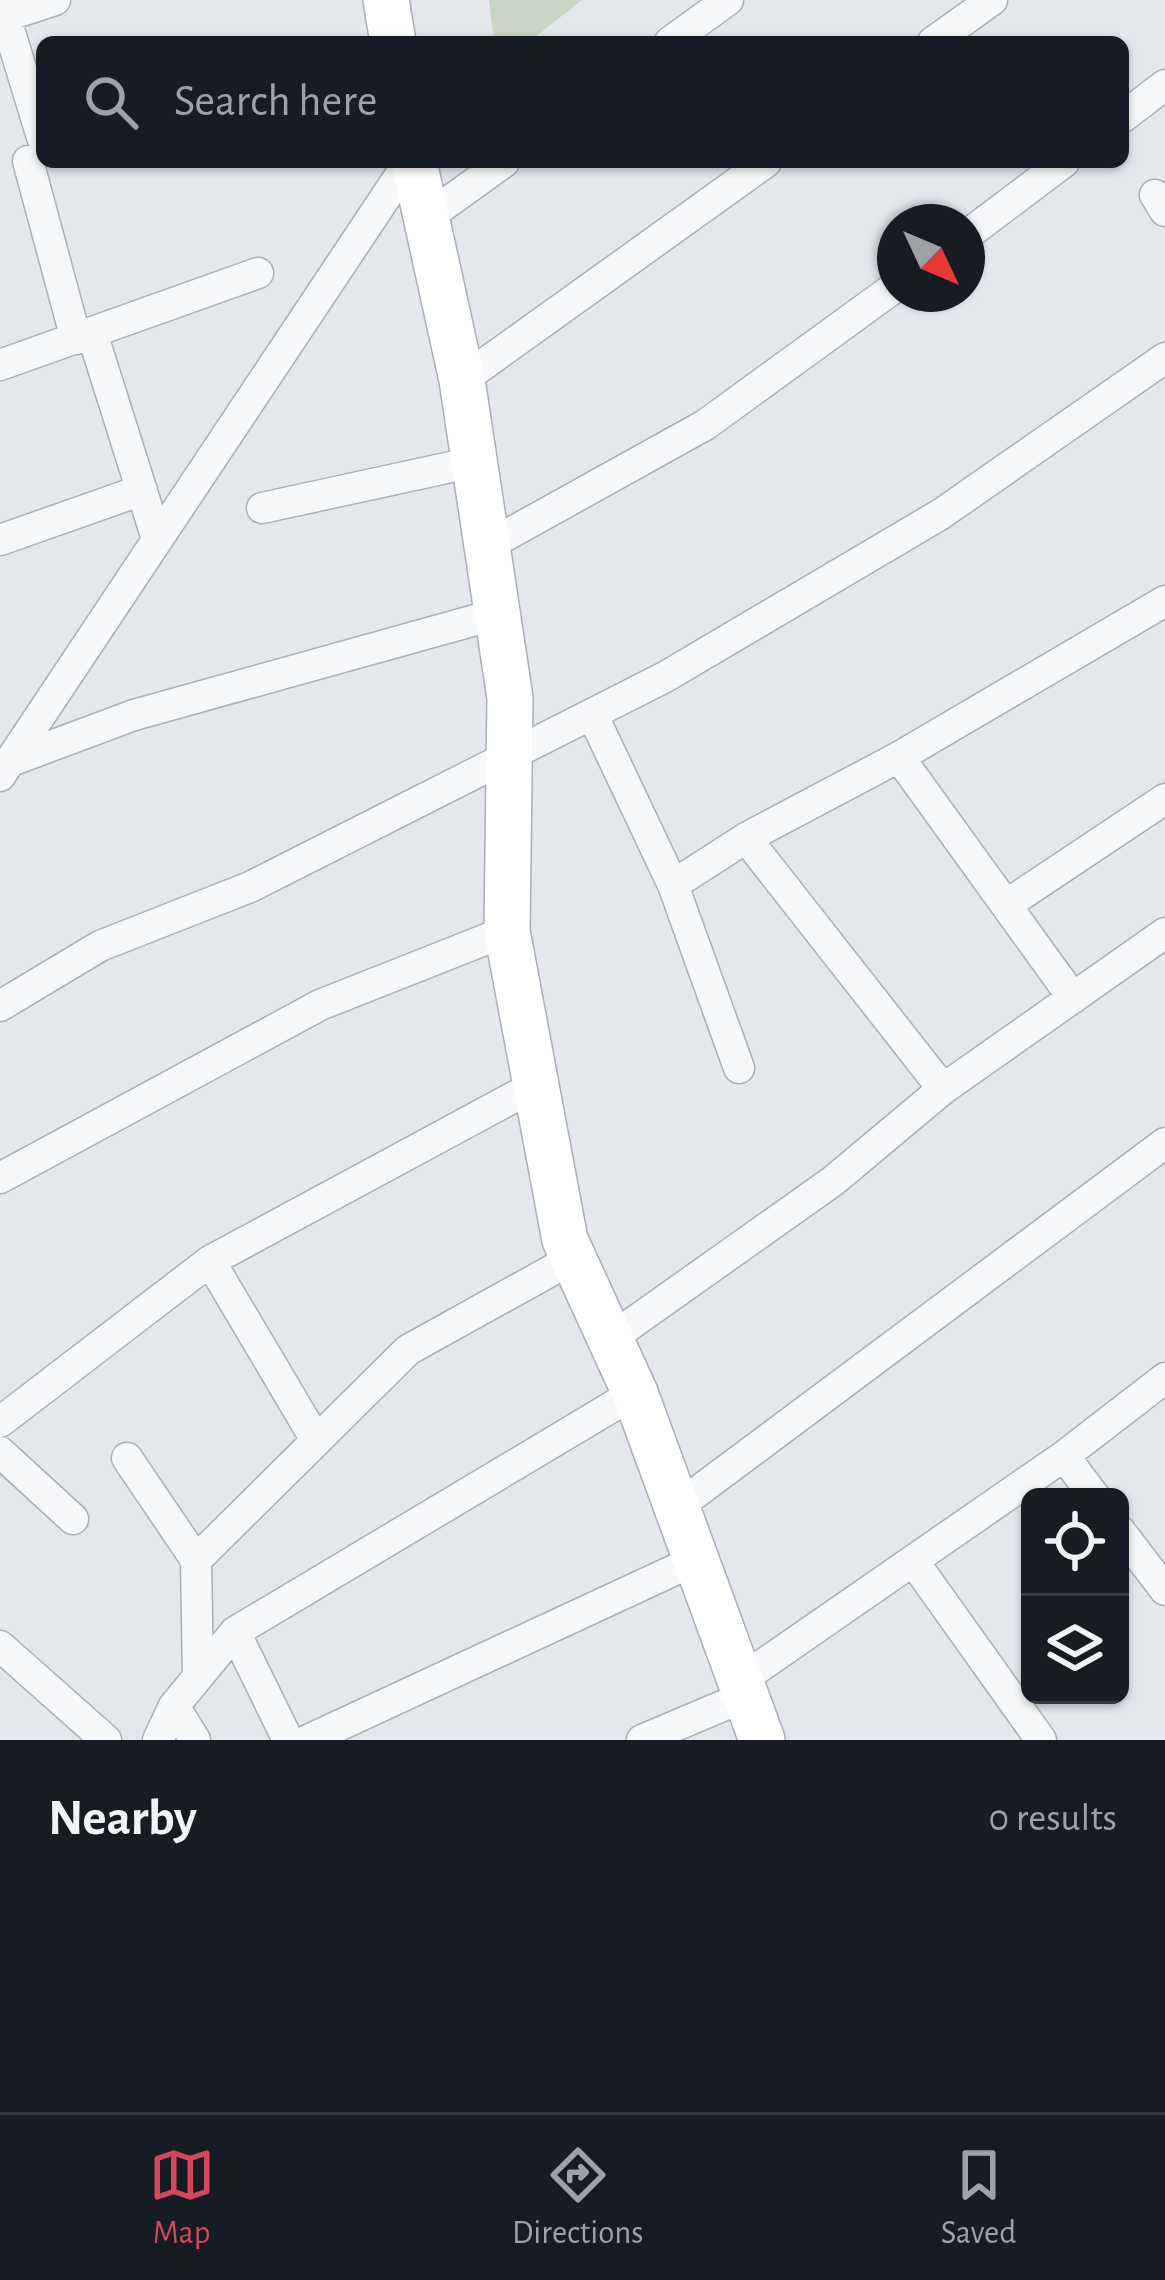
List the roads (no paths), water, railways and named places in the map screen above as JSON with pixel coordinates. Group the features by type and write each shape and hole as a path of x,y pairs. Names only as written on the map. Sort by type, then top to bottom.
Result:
{"street":[{"path":"55,0 3,8 28,157 84,336 158,539"},
{"path":"386,0 391,36"},
{"path":"678,36 728,0"},
{"path":"941,36 992,0"},
{"path":"1129,112 1165,85"},
{"path":"3,764 407,168"},
{"path":"413,168 462,380 510,698 507,931 566,1240 634,1394 762,1740"},
{"path":"426,218 496,168"},
{"path":"462,380 758,168"},
{"path":"985,221 1056,168"},
{"path":"0,364 258,273"},
{"path":"487,546 705,425 877,300"},
{"path":"0,1006 100,946 250,887 593,716 941,514 1165,358"},
{"path":"262,508 474,462"},
{"path":"0,539 142,490"},
{"path":"673,885 746,838 899,757 1165,601"},
{"path":"3,764 134,715 497,614"},
{"path":"593,716 673,885 739,1068"},
{"path":"899,757 1073,998"},
{"path":"1006,905 1165,799"},
{"path":"746,838 943,1089"},
{"path":"0,1178 320,1005 507,931"},
{"path":"610,1339 833,1181 943,1089 1165,933"},
{"path":"0,1422 210,1261 538,1084"},
{"path":"677,1508 1165,1143"},
{"path":"196,1560 409,1350 574,1258"},
{"path":"210,1261 316,1440"},
{"path":"642,1740 744,1687 1165,1378"},
{"path":"158,1740 174,1706 235,1632 634,1394"},
{"path":"0,1452 73,1519"},
{"path":"1064,1456 1088,1488"},
{"path":"127,1458 196,1560 198,1677"},
{"path":"1129,1543 1165,1590"},
{"path":"308,1740 696,1561"},
{"path":"914,1562 1041,1740"},
{"path":"235,1632 288,1740"},
{"path":"0,1646 106,1740"},
{"path":"174,1706 195,1740"}]}
